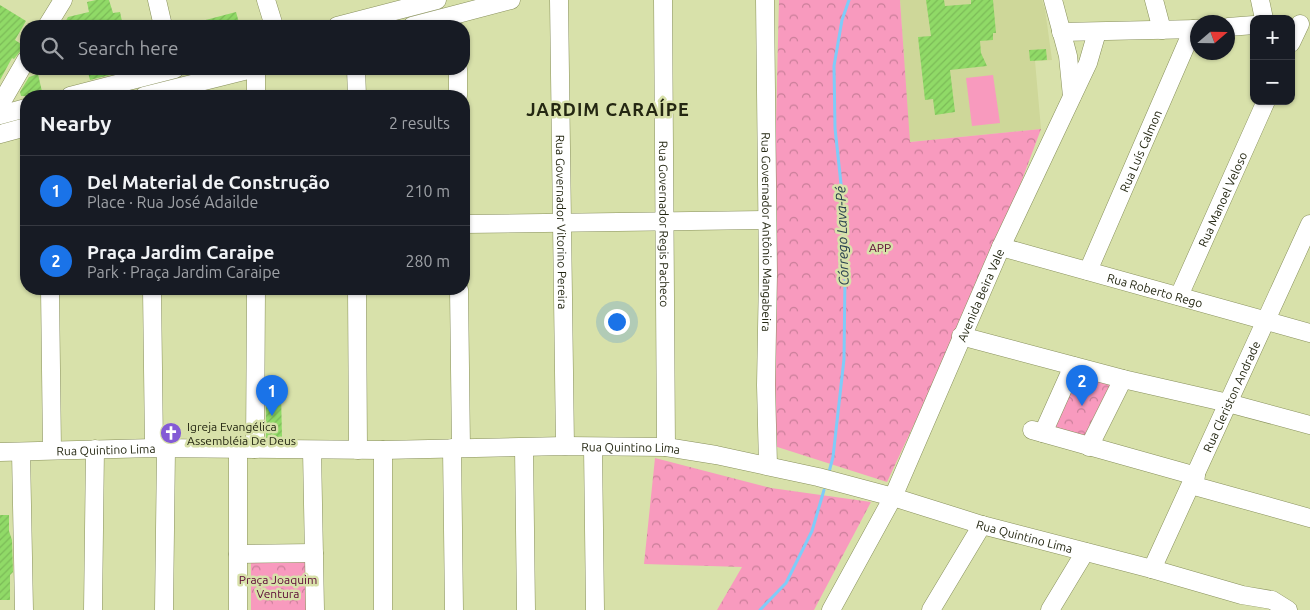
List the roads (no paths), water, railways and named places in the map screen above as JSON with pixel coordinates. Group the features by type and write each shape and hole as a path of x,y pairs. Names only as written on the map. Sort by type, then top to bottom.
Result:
{"street":[{"path":"51,20 63,0"},
{"path":"157,0 162,20"},
{"path":"266,0 272,20"},
{"path":"350,20 373,8 437,0"},
{"path":"459,20 511,0"},
{"name":"Rua Governador Vitorino Pereira","path":"559,0 564,446"},
{"name":"Rua Governador Regis Pacheco","path":"662,0 666,448"},
{"name":"Rua Governador Antônio Mangabeira","path":"765,0 768,465"},
{"name":"Avenida Beira Vale","path":"1053,0 1070,65 1072,97"},
{"path":"1154,0 1162,30"},
{"path":"1260,0 1263,15"},
{"path":"1235,26 1250,25"},
{"path":"1061,32 1190,29"},
{"name":"Avenida Beira Vale","path":"831,610 893,497 1001,247 1088,63 1097,32"},
{"name":"Rua Luís Calmon","path":"1088,271 1190,40"},
{"path":"0,105 20,70"},
{"path":"93,90 151,75"},
{"path":"171,90 229,75"},
{"path":"256,75 256,90"},
{"path":"356,75 356,90"},
{"path":"458,75 458,90"},
{"name":"Rua Manoel Veloso","path":"1179,296 1264,105"},
{"path":"0,115 20,110"},
{"path":"0,134 20,129"},
{"path":"470,224 767,220"},
{"name":"Rua Cleriston Andrade","path":"1152,569 1309,228"},
{"name":"Rua Roberto Rego","path":"1001,247 1310,333"},
{"path":"50,295 52,450"},
{"path":"152,295 160,449 164,610"},
{"path":"238,610 238,554 247,449 256,295"},
{"path":"357,295 358,450"},
{"path":"454,610 459,295"},
{"path":"962,336 1123,379 1228,403 1310,426"},
{"path":"1073,366 1038,431 1310,518"},
{"path":"1089,447 1123,379"},
{"name":"Rua Quintino Lima","path":"0,452 95,449 383,450 564,446 666,448 768,465 893,497 982,525 1152,569 1242,595 1272,600 1288,610"},
{"path":"593,447 595,610"},
{"path":"524,448 526,610"},
{"path":"93,610 95,449"},
{"path":"312,450 315,610"},
{"path":"383,450 383,610"},
{"path":"20,452 24,610"},
{"path":"931,610 982,525"},
{"path":"1050,610 1085,552"},
{"path":"238,554 314,554"},
{"path":"1242,595 1255,610"}],"waterway":[{"name":"Córrego Lava-Pé","path":"829,472 833,457 844,359 845,276 841,184 835,128 834,66 842,20 849,0"},
{"name":"Córrego Lava-Pé","path":"760,610 786,583 812,531 824,490"}],"place":[{"name":"Praça Jardim Caraipe","path":"1082,406"},
{"name":"Del Material de Construção","path":"272,416"},
{"name":"Igreja Evangélica Assembléia De Deus","path":"171,433"}],"district":[{"name":"JARDIM CARAÍPE","path":"608,109"}],"park label":[{"name":"APP","path":"880,247"},
{"name":"Praça Joaquim Ventura","path":"278,586"}]}
